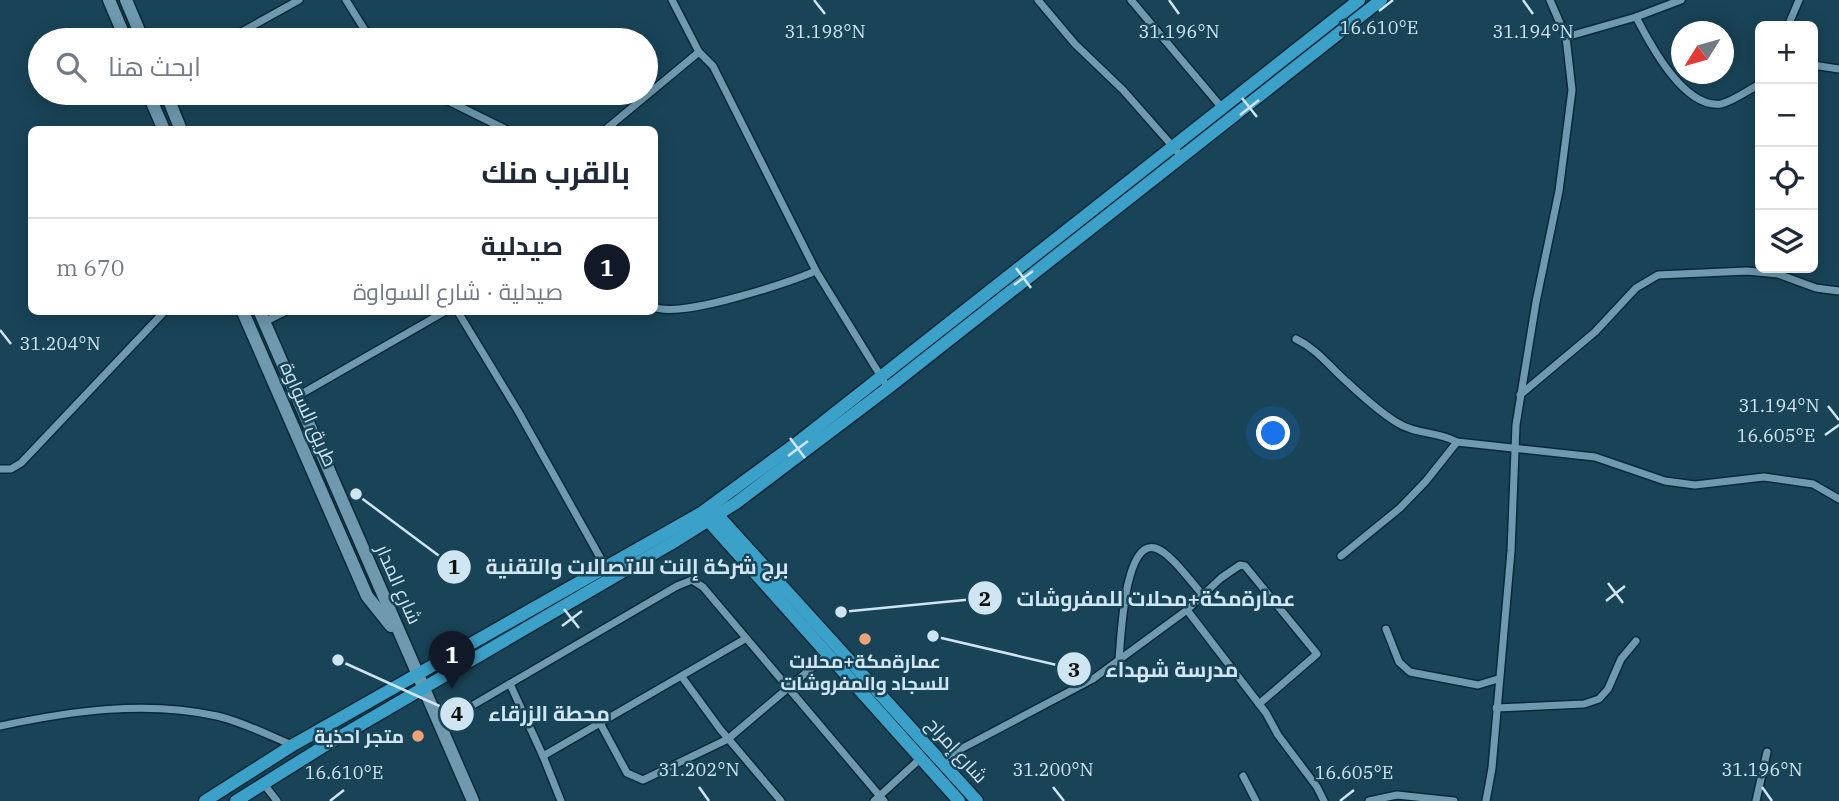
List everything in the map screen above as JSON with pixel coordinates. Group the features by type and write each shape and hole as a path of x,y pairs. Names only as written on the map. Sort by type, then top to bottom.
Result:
{"main road":[{"path":"1227,113 1359,0"},
{"path":"236,801 800,457 885,383 1178,151 1381,0"},
{"path":"205,801 293,745 709,514"},
{"name":"شارع إمراح","path":"709,514 827,655 959,801"},
{"name":"شارع إمراح","path":"709,514 977,801"}],"street":[{"path":"109,0 121,28"},
{"path":"126,0 138,28"},
{"path":"249,28 299,0"},
{"path":"346,0 364,28"},
{"path":"672,0 699,52 713,66 816,271 885,383"},
{"path":"1038,0 1075,44 1123,90 1178,151"},
{"path":"1130,0 1227,113"},
{"path":"1486,801 1492,768 1511,551 1520,395 1559,191 1572,90 1566,37 1550,0"},
{"path":"1566,37 1636,17 1681,0"},
{"path":"1790,21 1799,0"},
{"path":"1636,17 1651,47 1697,99 1721,103 1755,86"},
{"path":"658,86 699,52"},
{"path":"1818,66 1839,69"},
{"path":"153,105 162,126"},
{"path":"171,105 179,126"},
{"path":"456,105 499,126"},
{"path":"610,126 635,105"},
{"path":"658,308 685,308 780,285 816,271"},
{"path":"1520,395 1537,384 1595,332 1636,288 1658,275 1757,272 1778,274 1816,288 1839,291"},
{"path":"0,469 11,470 21,463 161,315"},
{"name":"طريق السواوة","path":"244,315 368,596 402,640"},
{"path":"296,397 439,315"},
{"path":"460,315 536,443 606,569"},
{"name":"شارع المدار","path":"262,317 402,640"},
{"path":"1296,339 1322,356 1344,380 1395,422 1413,432 1439,434 1457,442 1595,457 1665,481 1695,485 1764,477 1813,484 1839,499"},
{"path":"1341,556 1399,508 1426,481 1457,442"},
{"path":"1119,659 1128,580 1139,553 1147,548 1156,548 1167,555 1202,594"},
{"path":"940,760 1069,693 1107,669 1187,610 1234,567 1245,566 1316,650 1315,658 1259,704"},
{"path":"439,725 677,586 692,580 703,587 879,799 920,758"},
{"path":"1187,610 1259,704 1324,801"},
{"path":"1386,629 1399,662 1410,672 1479,685 1498,679"},
{"path":"543,756 745,639"},
{"path":"402,640 472,801"},
{"path":"1496,708 1594,702 1608,689 1621,659 1636,640"},
{"path":"600,723 626,773 643,780 728,739 827,655"},
{"path":"682,677 728,739 781,801"},
{"path":"510,684 560,801"},
{"path":"0,726 97,710 167,707 220,716 293,745"},
{"path":"1756,801 1767,752"},
{"path":"1243,776 1256,801"},
{"path":"263,783 277,801"},
{"path":"1369,801 1397,795 1454,801"}],"place":[{"name":"برج شركة إلنت للاتصالات والتقنية","path":"356,494"},
{"name":"عمارةمكة+محلات للمفروشات","path":"841,612"},
{"name":"مدرسة شهداء","path":"933,636"},
{"name":"عمارةمكة+محلات للسجاد والمفروشات","path":"865,639"},
{"name":"محطة الزرقاء","path":"338,660"},
{"name":"صيدلية","path":"452,689"},
{"name":"متجر احذية","path":"418,736"}]}
